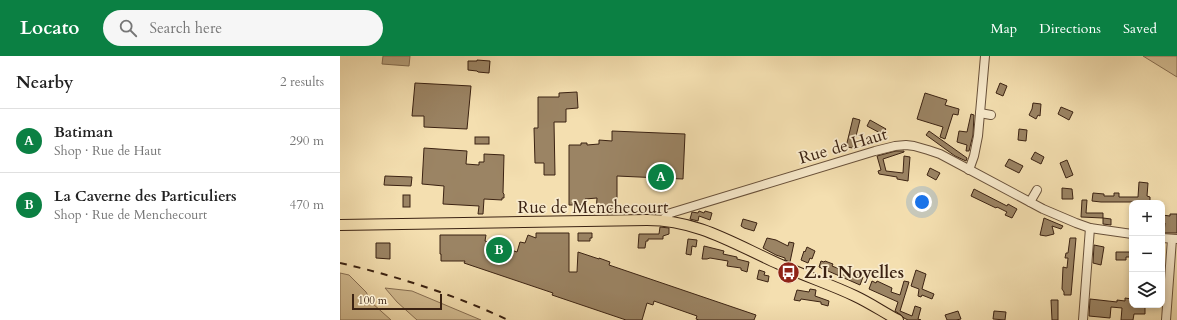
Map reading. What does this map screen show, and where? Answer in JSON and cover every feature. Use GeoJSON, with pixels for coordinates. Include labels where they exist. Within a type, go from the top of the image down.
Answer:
{"type":"FeatureCollection","features":[{"type":"Feature","properties":{"kind":"main road","name":"Rue de Menchecourt"},"geometry":{"type":"LineString","coordinates":[[340,225],[662,220],[674,222],[723,237],[790,269],[854,295],[898,320]]}},
{"type":"Feature","properties":{"kind":"street"},"geometry":{"type":"LineString","coordinates":[[969,170],[974,156],[978,136],[986,56]]}},
{"type":"Feature","properties":{"kind":"street"},"geometry":{"type":"LineString","coordinates":[[980,114],[991,115]]}},
{"type":"Feature","properties":{"kind":"street","name":"Rue de Haut"},"geometry":{"type":"LineString","coordinates":[[662,220],[668,214],[875,151],[895,146],[914,146],[940,154],[1043,209],[1090,228],[1129,234]]}},
{"type":"Feature","properties":{"kind":"street"},"geometry":{"type":"LineString","coordinates":[[1030,202],[1037,190]]}},
{"type":"Feature","properties":{"kind":"street"},"geometry":{"type":"LineString","coordinates":[[674,222],[675,217],[681,210]]}},
{"type":"Feature","properties":{"kind":"street"},"geometry":{"type":"LineString","coordinates":[[1083,320],[1090,228]]}},
{"type":"Feature","properties":{"kind":"street"},"geometry":{"type":"LineString","coordinates":[[1166,320],[1174,239]]}},
{"type":"Feature","properties":{"kind":"shaded area"},"geometry":{"type":"Polygon","coordinates":[[[383,56],[410,56],[409,66],[382,64],[383,56]]]}},
{"type":"Feature","properties":{"kind":"shaded area"},"geometry":{"type":"Polygon","coordinates":[[[1143,56],[1177,56],[1177,77],[1143,56]]]}},
{"type":"Feature","properties":{"kind":"shaded area"},"geometry":{"type":"Polygon","coordinates":[[[340,273],[349,275],[366,292],[372,303],[391,320],[340,320],[340,273]]]}},
{"type":"Feature","properties":{"kind":"shaded area"},"geometry":{"type":"Polygon","coordinates":[[[385,288],[412,291],[481,320],[417,320],[397,302],[385,288]]]}},
{"type":"Feature","properties":{"kind":"building"},"geometry":{"type":"Polygon","coordinates":[[[468,61],[490,61],[489,73],[468,70],[468,61]]]}},
{"type":"Feature","properties":{"kind":"building"},"geometry":{"type":"Polygon","coordinates":[[[415,83],[471,86],[467,129],[424,127],[424,116],[412,116],[415,83]]]}},
{"type":"Feature","properties":{"kind":"building"},"geometry":{"type":"Polygon","coordinates":[[[1000,83],[1007,86],[1003,96],[996,93],[1000,83]]]}},
{"type":"Feature","properties":{"kind":"building"},"geometry":{"type":"Polygon","coordinates":[[[577,92],[578,108],[566,109],[566,122],[554,122],[555,175],[544,175],[544,163],[535,163],[534,128],[538,128],[538,97],[559,97],[559,93],[577,92]]]}},
{"type":"Feature","properties":{"kind":"building"},"geometry":{"type":"Polygon","coordinates":[[[925,93],[947,100],[945,105],[959,109],[958,115],[953,114],[945,139],[940,137],[943,127],[917,119],[925,93]]]}},
{"type":"Feature","properties":{"kind":"building"},"geometry":{"type":"Polygon","coordinates":[[[1033,103],[1041,104],[1040,116],[1038,115],[1036,119],[1029,115],[1033,103]]]}},
{"type":"Feature","properties":{"kind":"building"},"geometry":{"type":"Polygon","coordinates":[[[1061,107],[1073,112],[1069,120],[1058,114],[1061,107]]]}},
{"type":"Feature","properties":{"kind":"building"},"geometry":{"type":"Polygon","coordinates":[[[971,114],[974,115],[973,135],[969,151],[966,151],[967,145],[957,142],[959,131],[967,132],[971,114]]]}},
{"type":"Feature","properties":{"kind":"building"},"geometry":{"type":"Polygon","coordinates":[[[853,118],[860,120],[853,148],[846,147],[853,118]]]}},
{"type":"Feature","properties":{"kind":"building"},"geometry":{"type":"Polygon","coordinates":[[[870,120],[886,129],[882,134],[867,126],[870,120]]]}},
{"type":"Feature","properties":{"kind":"building"},"geometry":{"type":"Polygon","coordinates":[[[1019,129],[1027,130],[1026,141],[1018,140],[1019,129]]]}},
{"type":"Feature","properties":{"kind":"building"},"geometry":{"type":"Polygon","coordinates":[[[612,131],[685,134],[683,179],[617,176],[617,212],[596,212],[597,198],[585,199],[584,205],[569,205],[569,145],[581,145],[581,143],[587,143],[587,145],[599,144],[599,140],[612,141],[612,131]]]}},
{"type":"Feature","properties":{"kind":"building"},"geometry":{"type":"Polygon","coordinates":[[[929,131],[967,158],[966,161],[955,156],[926,135],[929,131]]]}},
{"type":"Feature","properties":{"kind":"building"},"geometry":{"type":"Polygon","coordinates":[[[475,137],[489,137],[489,144],[475,144],[475,137]]]}},
{"type":"Feature","properties":{"kind":"building"},"geometry":{"type":"Polygon","coordinates":[[[424,148],[467,151],[466,164],[479,165],[479,162],[484,162],[484,154],[504,155],[504,198],[502,198],[502,200],[484,199],[483,214],[478,214],[479,206],[443,204],[444,186],[422,184],[424,148]]]}},
{"type":"Feature","properties":{"kind":"building"},"geometry":{"type":"Polygon","coordinates":[[[896,151],[904,152],[883,159],[886,171],[903,173],[904,156],[910,157],[908,181],[897,179],[897,177],[879,174],[878,171],[881,170],[877,156],[896,151]]]}},
{"type":"Feature","properties":{"kind":"building"},"geometry":{"type":"Polygon","coordinates":[[[1035,152],[1044,157],[1041,164],[1031,159],[1035,152]]]}},
{"type":"Feature","properties":{"kind":"building"},"geometry":{"type":"Polygon","coordinates":[[[1009,159],[1023,166],[1019,173],[1005,166],[1009,159]]]}},
{"type":"Feature","properties":{"kind":"building"},"geometry":{"type":"Polygon","coordinates":[[[1067,160],[1073,175],[1066,178],[1060,163],[1067,160]]]}},
{"type":"Feature","properties":{"kind":"building"},"geometry":{"type":"Polygon","coordinates":[[[930,168],[940,173],[936,180],[927,175],[930,168]]]}},
{"type":"Feature","properties":{"kind":"building"},"geometry":{"type":"Polygon","coordinates":[[[385,176],[412,177],[411,186],[384,185],[385,176]]]}},
{"type":"Feature","properties":{"kind":"building"},"geometry":{"type":"Polygon","coordinates":[[[1139,182],[1148,183],[1147,196],[1150,197],[1150,200],[1129,200],[1129,202],[1092,201],[1093,193],[1104,194],[1104,196],[1114,196],[1114,193],[1119,193],[1119,197],[1138,197],[1139,182]]]}},
{"type":"Feature","properties":{"kind":"building"},"geometry":{"type":"Polygon","coordinates":[[[1062,188],[1072,189],[1073,199],[1062,199],[1062,188]]]}},
{"type":"Feature","properties":{"kind":"building"},"geometry":{"type":"Polygon","coordinates":[[[974,189],[1007,206],[1008,204],[1017,209],[1012,218],[1005,215],[1007,212],[971,196],[974,189]]]}},
{"type":"Feature","properties":{"kind":"building"},"geometry":{"type":"Polygon","coordinates":[[[403,195],[410,195],[410,207],[403,207],[403,195]]]}},
{"type":"Feature","properties":{"kind":"building"},"geometry":{"type":"Polygon","coordinates":[[[1082,200],[1087,200],[1086,213],[1103,213],[1103,218],[1081,217],[1082,200]]]}},
{"type":"Feature","properties":{"kind":"building"},"geometry":{"type":"Polygon","coordinates":[[[699,211],[704,213],[705,211],[712,213],[710,220],[699,216],[698,221],[690,219],[692,212],[698,213],[699,211]]]}},
{"type":"Feature","properties":{"kind":"building"},"geometry":{"type":"Polygon","coordinates":[[[1170,214],[1177,214],[1177,233],[1165,233],[1165,215],[1170,216],[1170,214]]]}},
{"type":"Feature","properties":{"kind":"building"},"geometry":{"type":"Polygon","coordinates":[[[1044,218],[1063,226],[1061,229],[1052,226],[1054,234],[1046,236],[1040,235],[1044,218]]]}},
{"type":"Feature","properties":{"kind":"building"},"geometry":{"type":"Polygon","coordinates":[[[1103,218],[1111,219],[1111,225],[1103,224],[1103,218]]]}},
{"type":"Feature","properties":{"kind":"building"},"geometry":{"type":"Polygon","coordinates":[[[743,219],[757,223],[754,231],[741,226],[743,219]]]}},
{"type":"Feature","properties":{"kind":"building"},"geometry":{"type":"Polygon","coordinates":[[[660,227],[669,228],[669,234],[663,236],[663,239],[648,239],[648,241],[646,241],[645,248],[638,248],[639,234],[659,234],[660,227]]]}},
{"type":"Feature","properties":{"kind":"building"},"geometry":{"type":"Polygon","coordinates":[[[536,233],[569,233],[569,272],[577,272],[578,252],[610,262],[609,265],[756,315],[754,320],[699,320],[696,319],[697,316],[654,301],[653,305],[647,303],[642,320],[626,320],[552,295],[553,293],[464,263],[465,261],[441,261],[440,235],[486,235],[485,241],[517,252],[520,242],[525,243],[528,235],[536,238],[536,233]]]}},
{"type":"Feature","properties":{"kind":"building"},"geometry":{"type":"Polygon","coordinates":[[[578,233],[592,233],[592,238],[590,238],[590,241],[578,241],[578,233]]]}},
{"type":"Feature","properties":{"kind":"building"},"geometry":{"type":"Polygon","coordinates":[[[767,238],[776,240],[788,246],[789,242],[794,243],[790,262],[785,260],[785,258],[763,248],[767,238]]]}},
{"type":"Feature","properties":{"kind":"building"},"geometry":{"type":"Polygon","coordinates":[[[1070,238],[1076,238],[1071,295],[1064,295],[1062,289],[1063,267],[1067,268],[1068,258],[1065,258],[1066,253],[1068,253],[1070,238]]]}},
{"type":"Feature","properties":{"kind":"building"},"geometry":{"type":"Polygon","coordinates":[[[688,239],[697,240],[696,247],[692,246],[691,255],[686,254],[688,239]]]}},
{"type":"Feature","properties":{"kind":"building"},"geometry":{"type":"Polygon","coordinates":[[[376,243],[390,243],[390,259],[376,258],[376,243]]]}},
{"type":"Feature","properties":{"kind":"building"},"geometry":{"type":"Polygon","coordinates":[[[1094,245],[1104,247],[1101,265],[1093,263],[1094,245]]]}},
{"type":"Feature","properties":{"kind":"building"},"geometry":{"type":"Polygon","coordinates":[[[704,246],[724,251],[723,254],[737,257],[737,259],[749,262],[747,272],[741,270],[741,268],[727,266],[728,261],[710,258],[702,259],[704,246]]]}},
{"type":"Feature","properties":{"kind":"building"},"geometry":{"type":"Polygon","coordinates":[[[807,247],[815,251],[812,259],[810,258],[808,263],[801,260],[807,247]]]}},
{"type":"Feature","properties":{"kind":"building"},"geometry":{"type":"Polygon","coordinates":[[[1116,252],[1129,252],[1129,257],[1126,257],[1126,260],[1116,260],[1116,252]]]}},
{"type":"Feature","properties":{"kind":"building"},"geometry":{"type":"Polygon","coordinates":[[[821,261],[833,264],[832,266],[863,277],[860,285],[819,267],[821,261]]]}},
{"type":"Feature","properties":{"kind":"building"},"geometry":{"type":"Polygon","coordinates":[[[759,270],[765,272],[764,275],[769,276],[768,282],[757,279],[759,270]]]}},
{"type":"Feature","properties":{"kind":"building"},"geometry":{"type":"Polygon","coordinates":[[[916,270],[926,274],[922,289],[934,294],[932,299],[922,295],[921,297],[918,296],[919,289],[911,286],[916,270]]]}},
{"type":"Feature","properties":{"kind":"building"},"geometry":{"type":"Polygon","coordinates":[[[872,281],[876,283],[877,281],[892,288],[891,292],[900,295],[904,281],[909,282],[900,311],[912,316],[915,306],[921,308],[918,319],[921,320],[908,320],[895,311],[898,302],[869,289],[872,281]]]}},
{"type":"Feature","properties":{"kind":"building"},"geometry":{"type":"Polygon","coordinates":[[[810,289],[816,290],[815,296],[829,301],[828,306],[821,304],[821,302],[801,299],[800,301],[794,300],[797,290],[809,292],[810,289]]]}},
{"type":"Feature","properties":{"kind":"building"},"geometry":{"type":"Polygon","coordinates":[[[1125,298],[1129,299],[1129,308],[1145,308],[1145,314],[1134,314],[1133,320],[1121,320],[1122,308],[1111,307],[1110,318],[1089,316],[1090,299],[1117,302],[1117,300],[1125,301],[1125,298]]]}},
{"type":"Feature","properties":{"kind":"building"},"geometry":{"type":"Polygon","coordinates":[[[1051,300],[1058,300],[1058,320],[1052,320],[1051,300]]]}},
{"type":"Feature","properties":{"kind":"building"},"geometry":{"type":"Polygon","coordinates":[[[958,311],[961,319],[947,320],[945,315],[958,311]]]}},
{"type":"Feature","properties":{"kind":"building"},"geometry":{"type":"Polygon","coordinates":[[[994,311],[1006,312],[1005,320],[993,319],[994,311]]]}},
{"type":"Feature","properties":{"kind":"railway"},"geometry":{"type":"LineString","coordinates":[[340,263],[383,274],[447,294],[508,320]]}},
{"type":"Feature","properties":{"kind":"place","name":"Batiman"},"geometry":{"type":"Point","coordinates":[661,177]}},
{"type":"Feature","properties":{"kind":"place","name":"La Caverne des Particuliers"},"geometry":{"type":"Point","coordinates":[499,250]}},
{"type":"Feature","properties":{"kind":"place","name":"Z.I. Noyelles"},"geometry":{"type":"Point","coordinates":[788,272]}}]}
